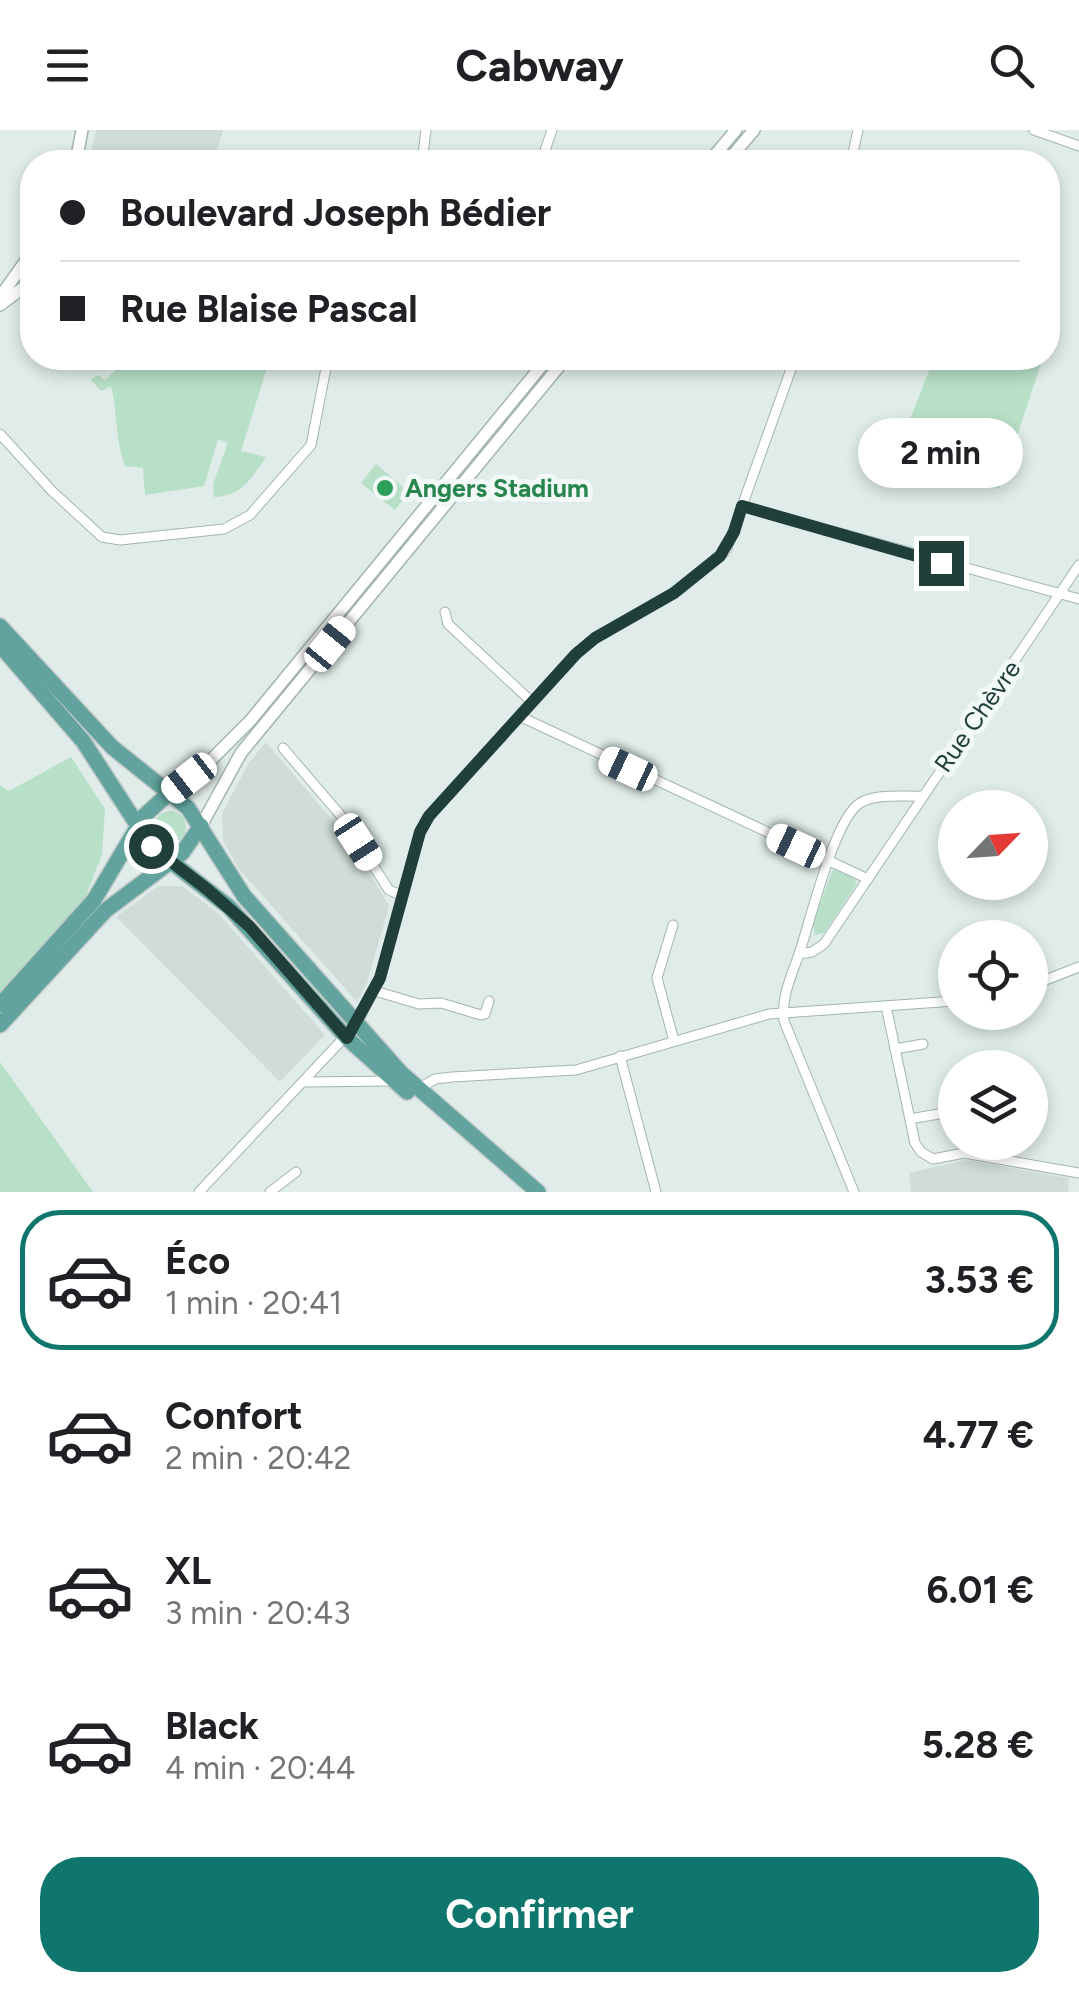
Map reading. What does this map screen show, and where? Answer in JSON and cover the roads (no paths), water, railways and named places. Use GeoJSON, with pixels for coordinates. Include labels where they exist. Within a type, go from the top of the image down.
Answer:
{"type":"FeatureCollection","features":[{"type":"Feature","properties":{"kind":"main road"},"geometry":{"type":"LineString","coordinates":[[0,626],[101,737],[188,808],[244,896],[394,1081],[524,1192]]}},
{"type":"Feature","properties":{"kind":"main road"},"geometry":{"type":"LineString","coordinates":[[0,644],[83,741],[151,846],[249,926],[352,1032],[538,1192]]}},
{"type":"Feature","properties":{"kind":"main road"},"geometry":{"type":"LineString","coordinates":[[0,1006],[94,900],[137,828],[153,806],[169,793]]}},
{"type":"Feature","properties":{"kind":"main road"},"geometry":{"type":"LineString","coordinates":[[0,1025],[106,910],[187,849],[201,826]]}},
{"type":"Feature","properties":{"kind":"street"},"geometry":{"type":"LineString","coordinates":[[719,150],[736,130]]}},
{"type":"Feature","properties":{"kind":"street"},"geometry":{"type":"LineString","coordinates":[[737,150],[754,130]]}},
{"type":"Feature","properties":{"kind":"street"},"geometry":{"type":"LineString","coordinates":[[1034,130],[1079,146]]}},
{"type":"Feature","properties":{"kind":"street"},"geometry":{"type":"LineString","coordinates":[[0,296],[20,268]]}},
{"type":"Feature","properties":{"kind":"street"},"geometry":{"type":"LineString","coordinates":[[0,434],[52,491],[102,537],[120,540],[224,529],[250,516],[311,444],[326,370]]}},
{"type":"Feature","properties":{"kind":"street"},"geometry":{"type":"LineString","coordinates":[[169,793],[212,759],[250,721],[538,370]]}},
{"type":"Feature","properties":{"kind":"street"},"geometry":{"type":"LineString","coordinates":[[201,826],[240,753],[556,370]]}},
{"type":"Feature","properties":{"kind":"street"},"geometry":{"type":"LineString","coordinates":[[199,1192],[352,1032],[375,990],[420,832],[429,816],[586,644],[674,593],[720,556],[734,532],[791,370]]}},
{"type":"Feature","properties":{"kind":"street"},"geometry":{"type":"LineString","coordinates":[[742,506],[1079,599]]}},
{"type":"Feature","properties":{"kind":"street","name":"Rue Chèvre"},"geometry":{"type":"LineString","coordinates":[[799,954],[824,944],[1079,565]]}},
{"type":"Feature","properties":{"kind":"street"},"geometry":{"type":"LineString","coordinates":[[444,612],[448,624],[532,702]]}},
{"type":"Feature","properties":{"kind":"street"},"geometry":{"type":"LineString","coordinates":[[519,716],[868,879]]}},
{"type":"Feature","properties":{"kind":"street"},"geometry":{"type":"LineString","coordinates":[[284,748],[342,817],[389,890],[403,896]]}},
{"type":"Feature","properties":{"kind":"street"},"geometry":{"type":"LineString","coordinates":[[854,1192],[783,1012],[785,993],[844,822],[862,802],[922,796]]}},
{"type":"Feature","properties":{"kind":"street"},"geometry":{"type":"LineString","coordinates":[[673,925],[658,978],[674,1041]]}},
{"type":"Feature","properties":{"kind":"street"},"geometry":{"type":"LineString","coordinates":[[1048,979],[1079,968]]}},
{"type":"Feature","properties":{"kind":"street"},"geometry":{"type":"LineString","coordinates":[[375,990],[419,1004],[442,1003],[480,1015],[485,1014],[490,1001]]}},
{"type":"Feature","properties":{"kind":"street"},"geometry":{"type":"LineString","coordinates":[[418,1089],[435,1080],[576,1070],[783,1012],[938,1003]]}},
{"type":"Feature","properties":{"kind":"street"},"geometry":{"type":"LineString","coordinates":[[886,1006],[915,1144],[929,1158],[964,1154],[1079,1172]]}},
{"type":"Feature","properties":{"kind":"street"},"geometry":{"type":"LineString","coordinates":[[895,1049],[922,1044]]}},
{"type":"Feature","properties":{"kind":"street"},"geometry":{"type":"LineString","coordinates":[[620,1056],[656,1192]]}},
{"type":"Feature","properties":{"kind":"street"},"geometry":{"type":"LineString","coordinates":[[304,1082],[394,1081]]}},
{"type":"Feature","properties":{"kind":"street"},"geometry":{"type":"LineString","coordinates":[[910,1119],[938,1113]]}},
{"type":"Feature","properties":{"kind":"street"},"geometry":{"type":"LineString","coordinates":[[270,1192],[296,1172]]}},
{"type":"Feature","properties":{"kind":"street"},"geometry":{"type":"LineString","coordinates":[[208,1181],[214,1192]]}},
{"type":"Feature","properties":{"kind":"place","name":"Angers Stadium"},"geometry":{"type":"Point","coordinates":[385,488]}}]}
